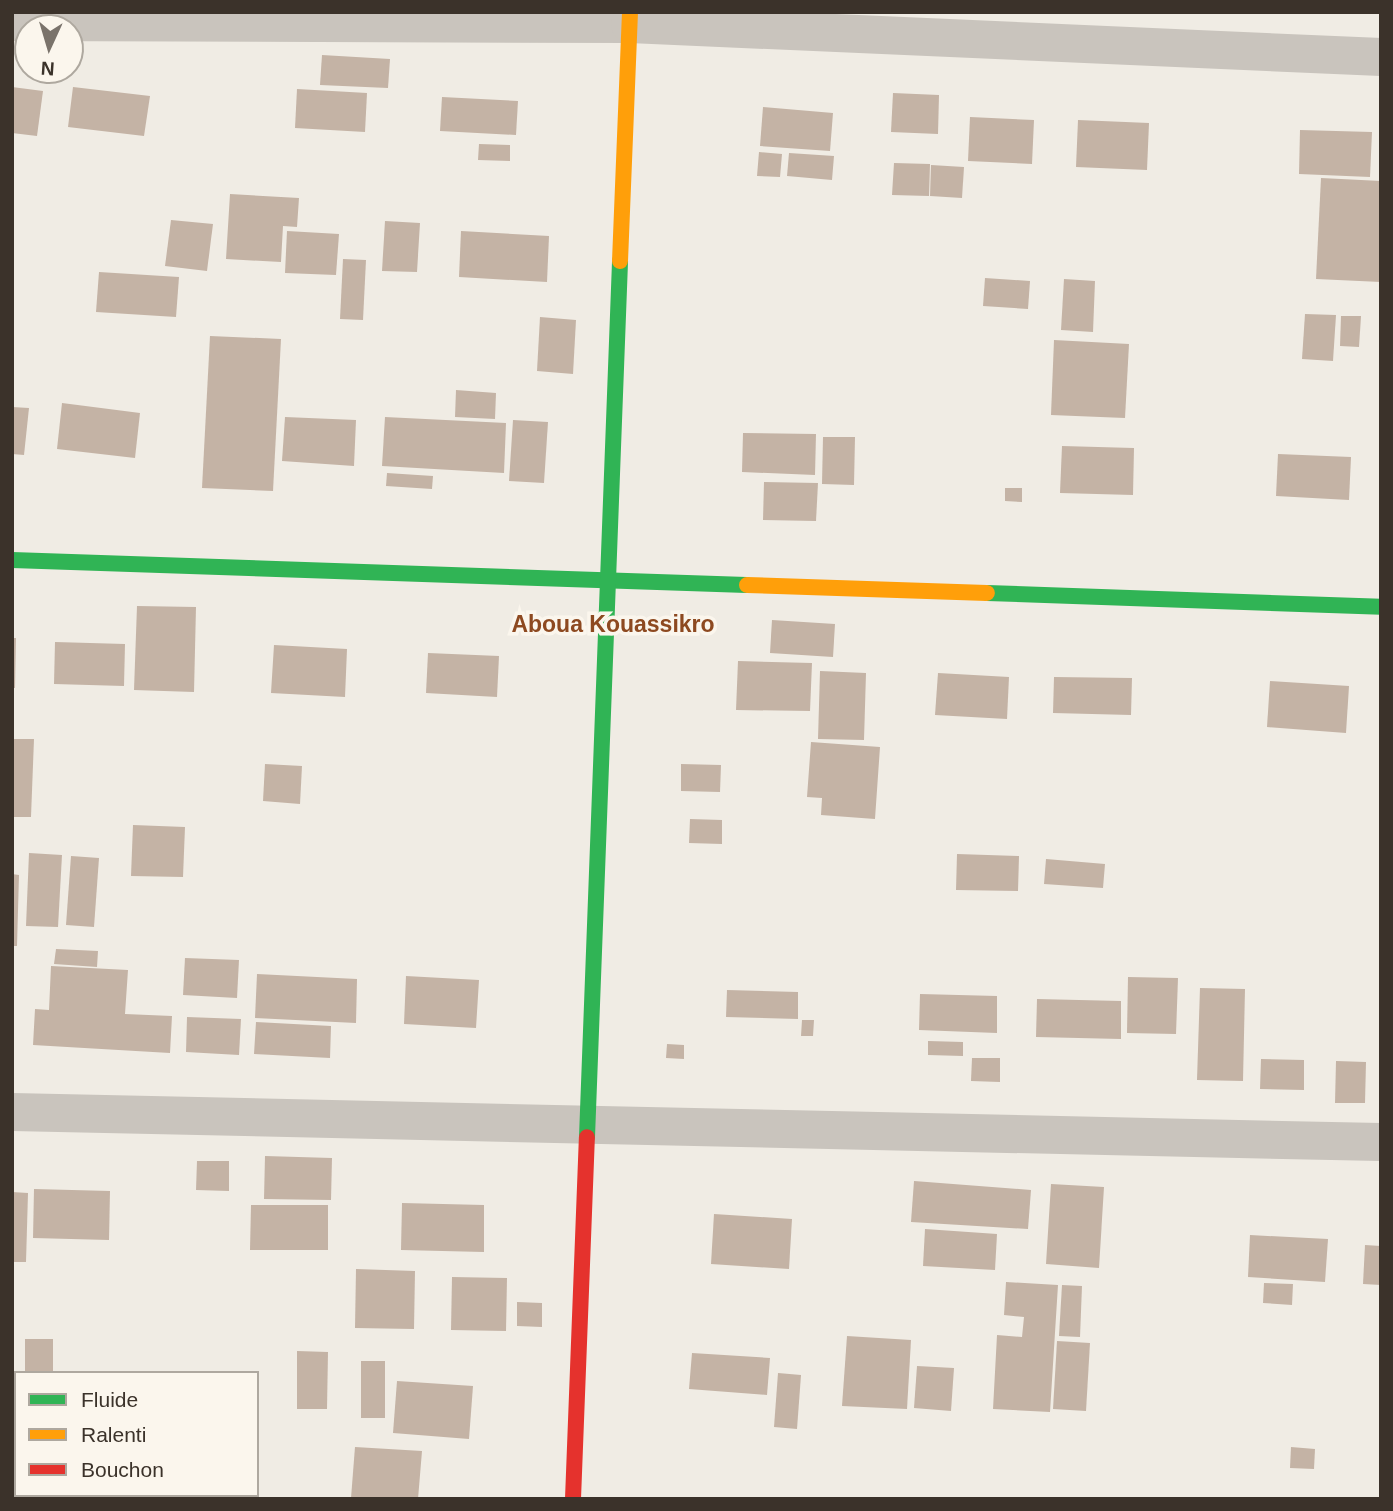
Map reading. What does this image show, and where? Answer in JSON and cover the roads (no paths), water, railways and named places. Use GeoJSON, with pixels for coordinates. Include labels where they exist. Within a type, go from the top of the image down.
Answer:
{"type":"FeatureCollection","features":[{"type":"Feature","properties":{"kind":"street"},"geometry":{"type":"LineString","coordinates":[[573,1499],[585,1126],[630,18]]}},
{"type":"Feature","properties":{"kind":"street"},"geometry":{"type":"LineString","coordinates":[[12,22],[630,18],[1381,57]]}},
{"type":"Feature","properties":{"kind":"street"},"geometry":{"type":"LineString","coordinates":[[12,560],[1381,607]]}},
{"type":"Feature","properties":{"kind":"street"},"geometry":{"type":"LineString","coordinates":[[12,1112],[1381,1142]]}},
{"type":"Feature","properties":{"kind":"district","name":"Aboua Kouassikro"},"geometry":{"type":"Point","coordinates":[613,624]}}]}
